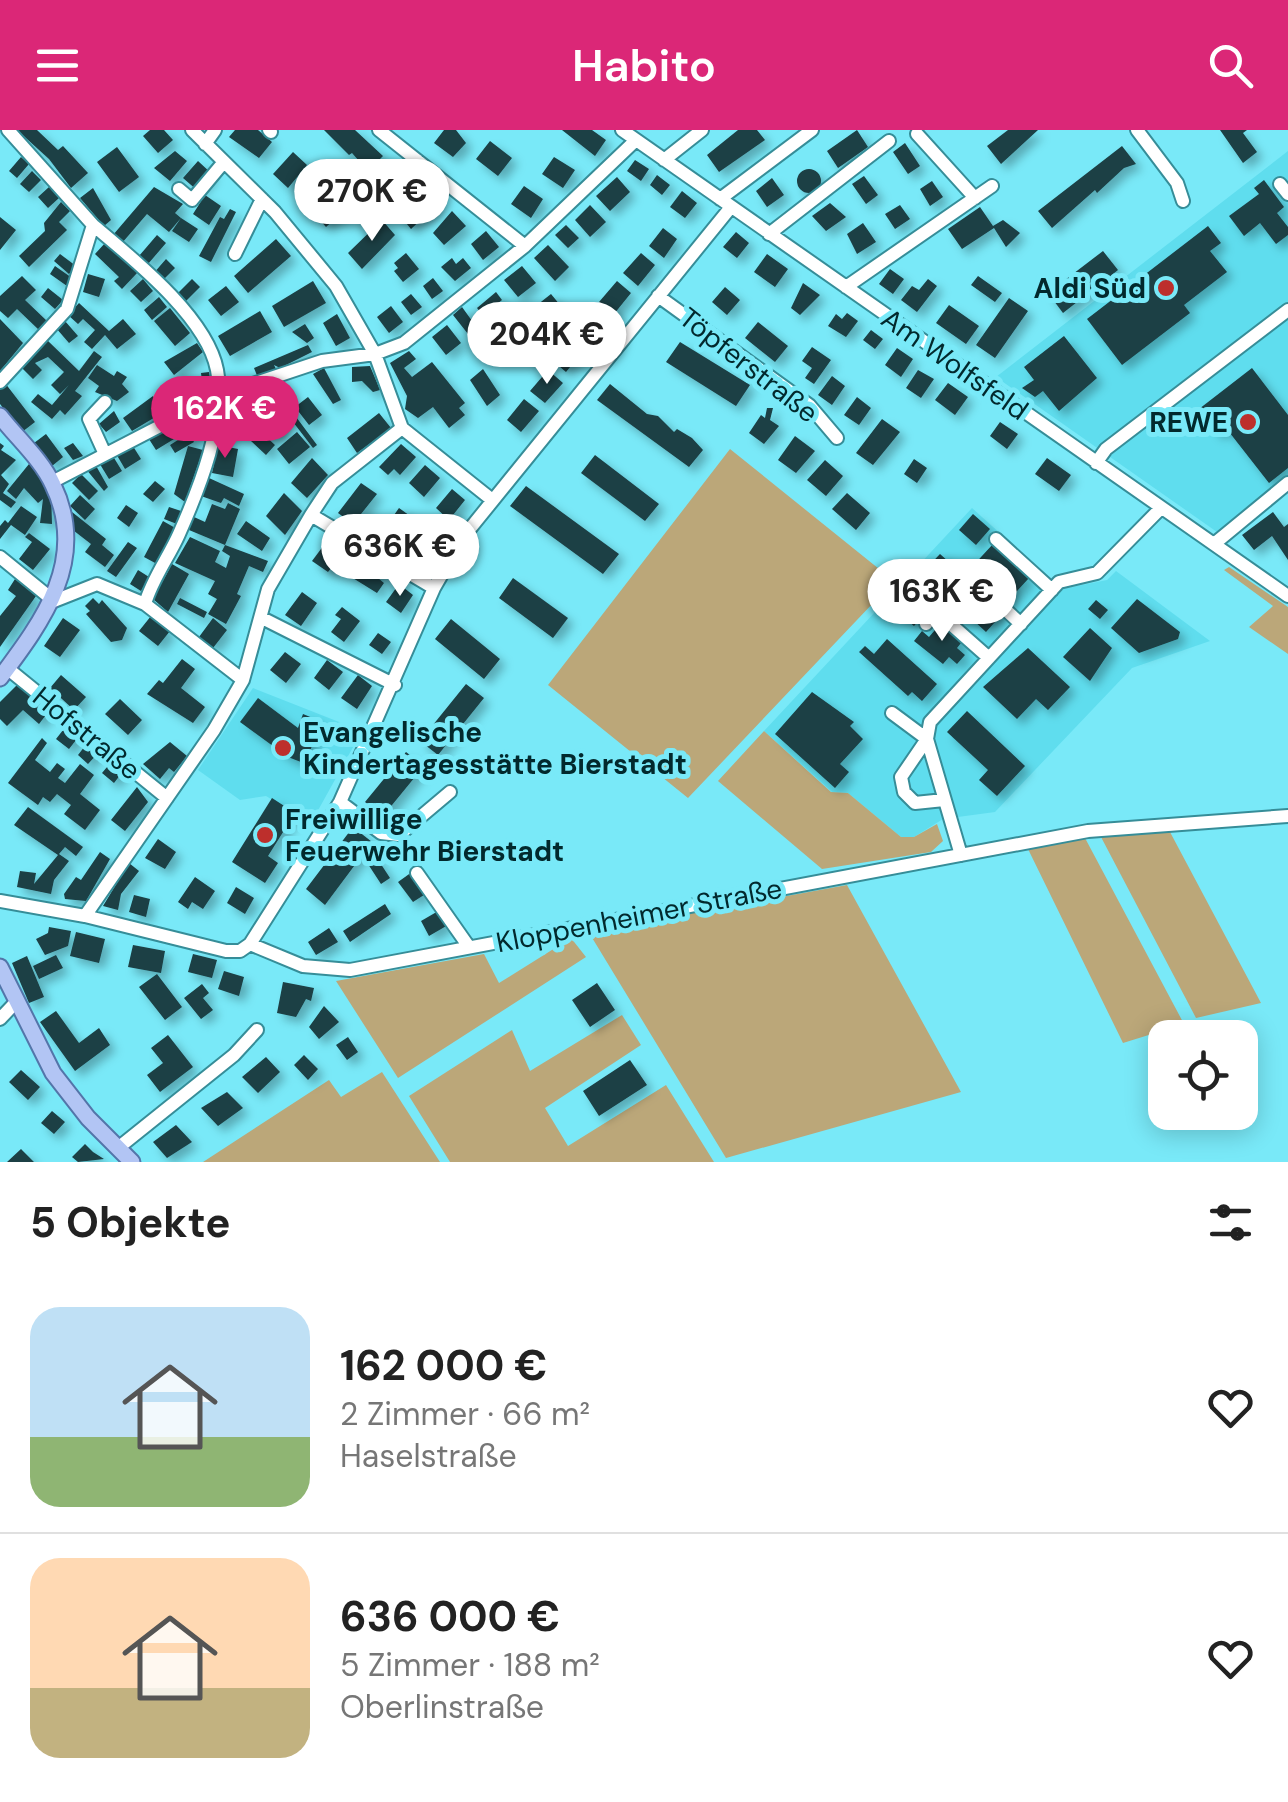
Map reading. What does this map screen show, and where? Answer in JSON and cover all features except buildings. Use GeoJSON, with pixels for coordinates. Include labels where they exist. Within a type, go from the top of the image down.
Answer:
{"type":"FeatureCollection","features":[{"type":"Feature","properties":{"kind":"main road"},"geometry":{"type":"LineString","coordinates":[[0,416],[52,482],[64,548],[54,601],[4,673]]}},
{"type":"Feature","properties":{"kind":"main road"},"geometry":{"type":"LineString","coordinates":[[0,967],[53,1074],[88,1118],[132,1162]]}},
{"type":"Feature","properties":{"kind":"street"},"geometry":{"type":"LineString","coordinates":[[8,130],[93,225],[135,261],[198,330],[217,368],[220,396],[210,444],[180,533],[146,604]]}},
{"type":"Feature","properties":{"kind":"street"},"geometry":{"type":"LineString","coordinates":[[192,130],[262,200],[336,286],[375,354],[402,428],[491,499]]}},
{"type":"Feature","properties":{"kind":"street"},"geometry":{"type":"LineString","coordinates":[[204,144],[215,130]]}},
{"type":"Feature","properties":{"kind":"street"},"geometry":{"type":"LineString","coordinates":[[378,130],[525,246]]}},
{"type":"Feature","properties":{"kind":"street","name":"Am Wolfsfeld"},"geometry":{"type":"LineString","coordinates":[[622,130],[1288,596]]}},
{"type":"Feature","properties":{"kind":"street"},"geometry":{"type":"LineString","coordinates":[[664,160],[702,130]]}},
{"type":"Feature","properties":{"kind":"street"},"geometry":{"type":"LineString","coordinates":[[250,944],[340,802],[395,685],[434,588],[491,499],[658,296],[725,203],[812,130]]}},
{"type":"Feature","properties":{"kind":"street"},"geometry":{"type":"LineString","coordinates":[[1138,130],[1177,183],[1183,201]]}},
{"type":"Feature","properties":{"kind":"street"},"geometry":{"type":"LineString","coordinates":[[917,134],[975,198]]}},
{"type":"Feature","properties":{"kind":"street"},"geometry":{"type":"LineString","coordinates":[[52,482],[104,452],[220,396],[322,361],[375,354],[404,343],[525,246],[636,140]]}},
{"type":"Feature","properties":{"kind":"street"},"geometry":{"type":"LineString","coordinates":[[769,234],[889,141]]}},
{"type":"Feature","properties":{"kind":"street"},"geometry":{"type":"LineString","coordinates":[[375,201],[417,160]]}},
{"type":"Feature","properties":{"kind":"street"},"geometry":{"type":"LineString","coordinates":[[179,189],[192,200],[224,163]]}},
{"type":"Feature","properties":{"kind":"street"},"geometry":{"type":"LineString","coordinates":[[846,288],[992,186]]}},
{"type":"Feature","properties":{"kind":"street"},"geometry":{"type":"LineString","coordinates":[[235,254],[262,200]]}},
{"type":"Feature","properties":{"kind":"street"},"geometry":{"type":"LineString","coordinates":[[0,382],[67,310],[93,225]]}},
{"type":"Feature","properties":{"kind":"street","name":"Töpferstraße"},"geometry":{"type":"LineString","coordinates":[[658,296],[809,405],[837,438]]}},
{"type":"Feature","properties":{"kind":"street"},"geometry":{"type":"LineString","coordinates":[[1096,462],[1106,448],[1288,310]]}},
{"type":"Feature","properties":{"kind":"street"},"geometry":{"type":"LineString","coordinates":[[104,452],[89,419],[105,402]]}},
{"type":"Feature","properties":{"kind":"street"},"geometry":{"type":"LineString","coordinates":[[84,916],[168,798],[243,680],[268,589],[311,516],[332,484],[402,428]]}},
{"type":"Feature","properties":{"kind":"street"},"geometry":{"type":"LineString","coordinates":[[1214,544],[1288,483]]}},
{"type":"Feature","properties":{"kind":"street"},"geometry":{"type":"LineString","coordinates":[[961,855],[927,740],[930,722],[1052,590],[1066,578],[1098,573],[1160,508]]}},
{"type":"Feature","properties":{"kind":"street"},"geometry":{"type":"LineString","coordinates":[[311,516],[434,588]]}},
{"type":"Feature","properties":{"kind":"street"},"geometry":{"type":"LineString","coordinates":[[996,539],[1052,590]]}},
{"type":"Feature","properties":{"kind":"street"},"geometry":{"type":"LineString","coordinates":[[0,557],[54,601],[96,584],[146,604],[243,680]]}},
{"type":"Feature","properties":{"kind":"street"},"geometry":{"type":"LineString","coordinates":[[940,600],[966,573],[1021,624]]}},
{"type":"Feature","properties":{"kind":"street"},"geometry":{"type":"LineString","coordinates":[[926,624],[936,611],[989,658]]}},
{"type":"Feature","properties":{"kind":"street"},"geometry":{"type":"LineString","coordinates":[[262,618],[395,685]]}},
{"type":"Feature","properties":{"kind":"street","name":"Hofstraße"},"geometry":{"type":"LineString","coordinates":[[4,673],[168,798]]}},
{"type":"Feature","properties":{"kind":"street"},"geometry":{"type":"LineString","coordinates":[[892,713],[927,740]]}},
{"type":"Feature","properties":{"kind":"street"},"geometry":{"type":"LineString","coordinates":[[927,740],[901,777],[904,792],[915,803],[944,800]]}},
{"type":"Feature","properties":{"kind":"street"},"geometry":{"type":"LineString","coordinates":[[340,802],[381,833],[399,835],[450,792]]}},
{"type":"Feature","properties":{"kind":"street","name":"Kloppenheimer Straße"},"geometry":{"type":"LineString","coordinates":[[0,901],[84,916],[226,951],[240,951],[250,944],[273,958],[333,971],[1119,827],[1288,816]]}},
{"type":"Feature","properties":{"kind":"street"},"geometry":{"type":"LineString","coordinates":[[417,873],[468,947]]}},
{"type":"Feature","properties":{"kind":"street"},"geometry":{"type":"LineString","coordinates":[[0,1020],[17,1001]]}},
{"type":"Feature","properties":{"kind":"street"},"geometry":{"type":"LineString","coordinates":[[118,1148],[234,1055],[257,1030]]}},
{"type":"Feature","properties":{"kind":"shaded area"},"geometry":{"type":"Polygon","coordinates":[[[1288,151],[1288,479],[1217,532],[996,377],[1288,151]]]}},
{"type":"Feature","properties":{"kind":"shaded area"},"geometry":{"type":"Polygon","coordinates":[[[730,449],[894,581],[688,798],[548,685],[730,449]]]}},
{"type":"Feature","properties":{"kind":"shaded area"},"geometry":{"type":"Polygon","coordinates":[[[972,508],[1062,589],[1107,580],[1116,571],[1210,641],[1132,668],[995,812],[943,819],[914,837],[901,837],[848,793],[832,792],[764,731],[972,508]]]}},
{"type":"Feature","properties":{"kind":"shaded area"},"geometry":{"type":"Polygon","coordinates":[[[1229,567],[1288,607],[1288,654],[1249,627],[1273,606],[1224,570],[1229,567]]]}},
{"type":"Feature","properties":{"kind":"shaded area","name":"Evangelische Kindertagesstätte Bierstadt"},"geometry":{"type":"Polygon","coordinates":[[[253,688],[362,731],[311,823],[266,796],[240,800],[198,770],[253,688]]]}},
{"type":"Feature","properties":{"kind":"shaded area"},"geometry":{"type":"Polygon","coordinates":[[[764,731],[831,792],[848,793],[901,837],[914,837],[937,824],[943,841],[931,852],[822,869],[718,781],[764,731]]]}},
{"type":"Feature","properties":{"kind":"shaded area"},"geometry":{"type":"Polygon","coordinates":[[[1170,832],[1261,1003],[1196,1018],[1101,837],[1170,832]]]}},
{"type":"Feature","properties":{"kind":"shaded area"},"geometry":{"type":"Polygon","coordinates":[[[1085,838],[1182,1020],[1148,1020],[1148,1035],[1123,1043],[1028,849],[1085,838]]]}},
{"type":"Feature","properties":{"kind":"shaded area"},"geometry":{"type":"Polygon","coordinates":[[[847,885],[961,1092],[726,1158],[591,936],[594,931],[847,885]]]}},
{"type":"Feature","properties":{"kind":"shaded area"},"geometry":{"type":"Polygon","coordinates":[[[571,938],[586,957],[398,1078],[336,981],[484,954],[499,983],[571,938]]]}},
{"type":"Feature","properties":{"kind":"shaded area"},"geometry":{"type":"Polygon","coordinates":[[[622,1015],[641,1045],[545,1108],[568,1146],[666,1085],[714,1162],[450,1162],[409,1096],[512,1030],[530,1071],[622,1015]]]}},
{"type":"Feature","properties":{"kind":"shaded area"},"geometry":{"type":"Polygon","coordinates":[[[382,1072],[440,1162],[203,1162],[329,1080],[341,1097],[382,1072]]]}},
{"type":"Feature","properties":{"kind":"place","name":"Aldi Süd"},"geometry":{"type":"Point","coordinates":[1166,288]}},
{"type":"Feature","properties":{"kind":"place","name":"REWE"},"geometry":{"type":"Point","coordinates":[1248,422]}},
{"type":"Feature","properties":{"kind":"place","name":"Evangelische Kindertagesstätte Bierstadt"},"geometry":{"type":"Point","coordinates":[283,748]}},
{"type":"Feature","properties":{"kind":"place","name":"Freiwillige Feuerwehr Bierstadt"},"geometry":{"type":"Point","coordinates":[265,835]}}]}
